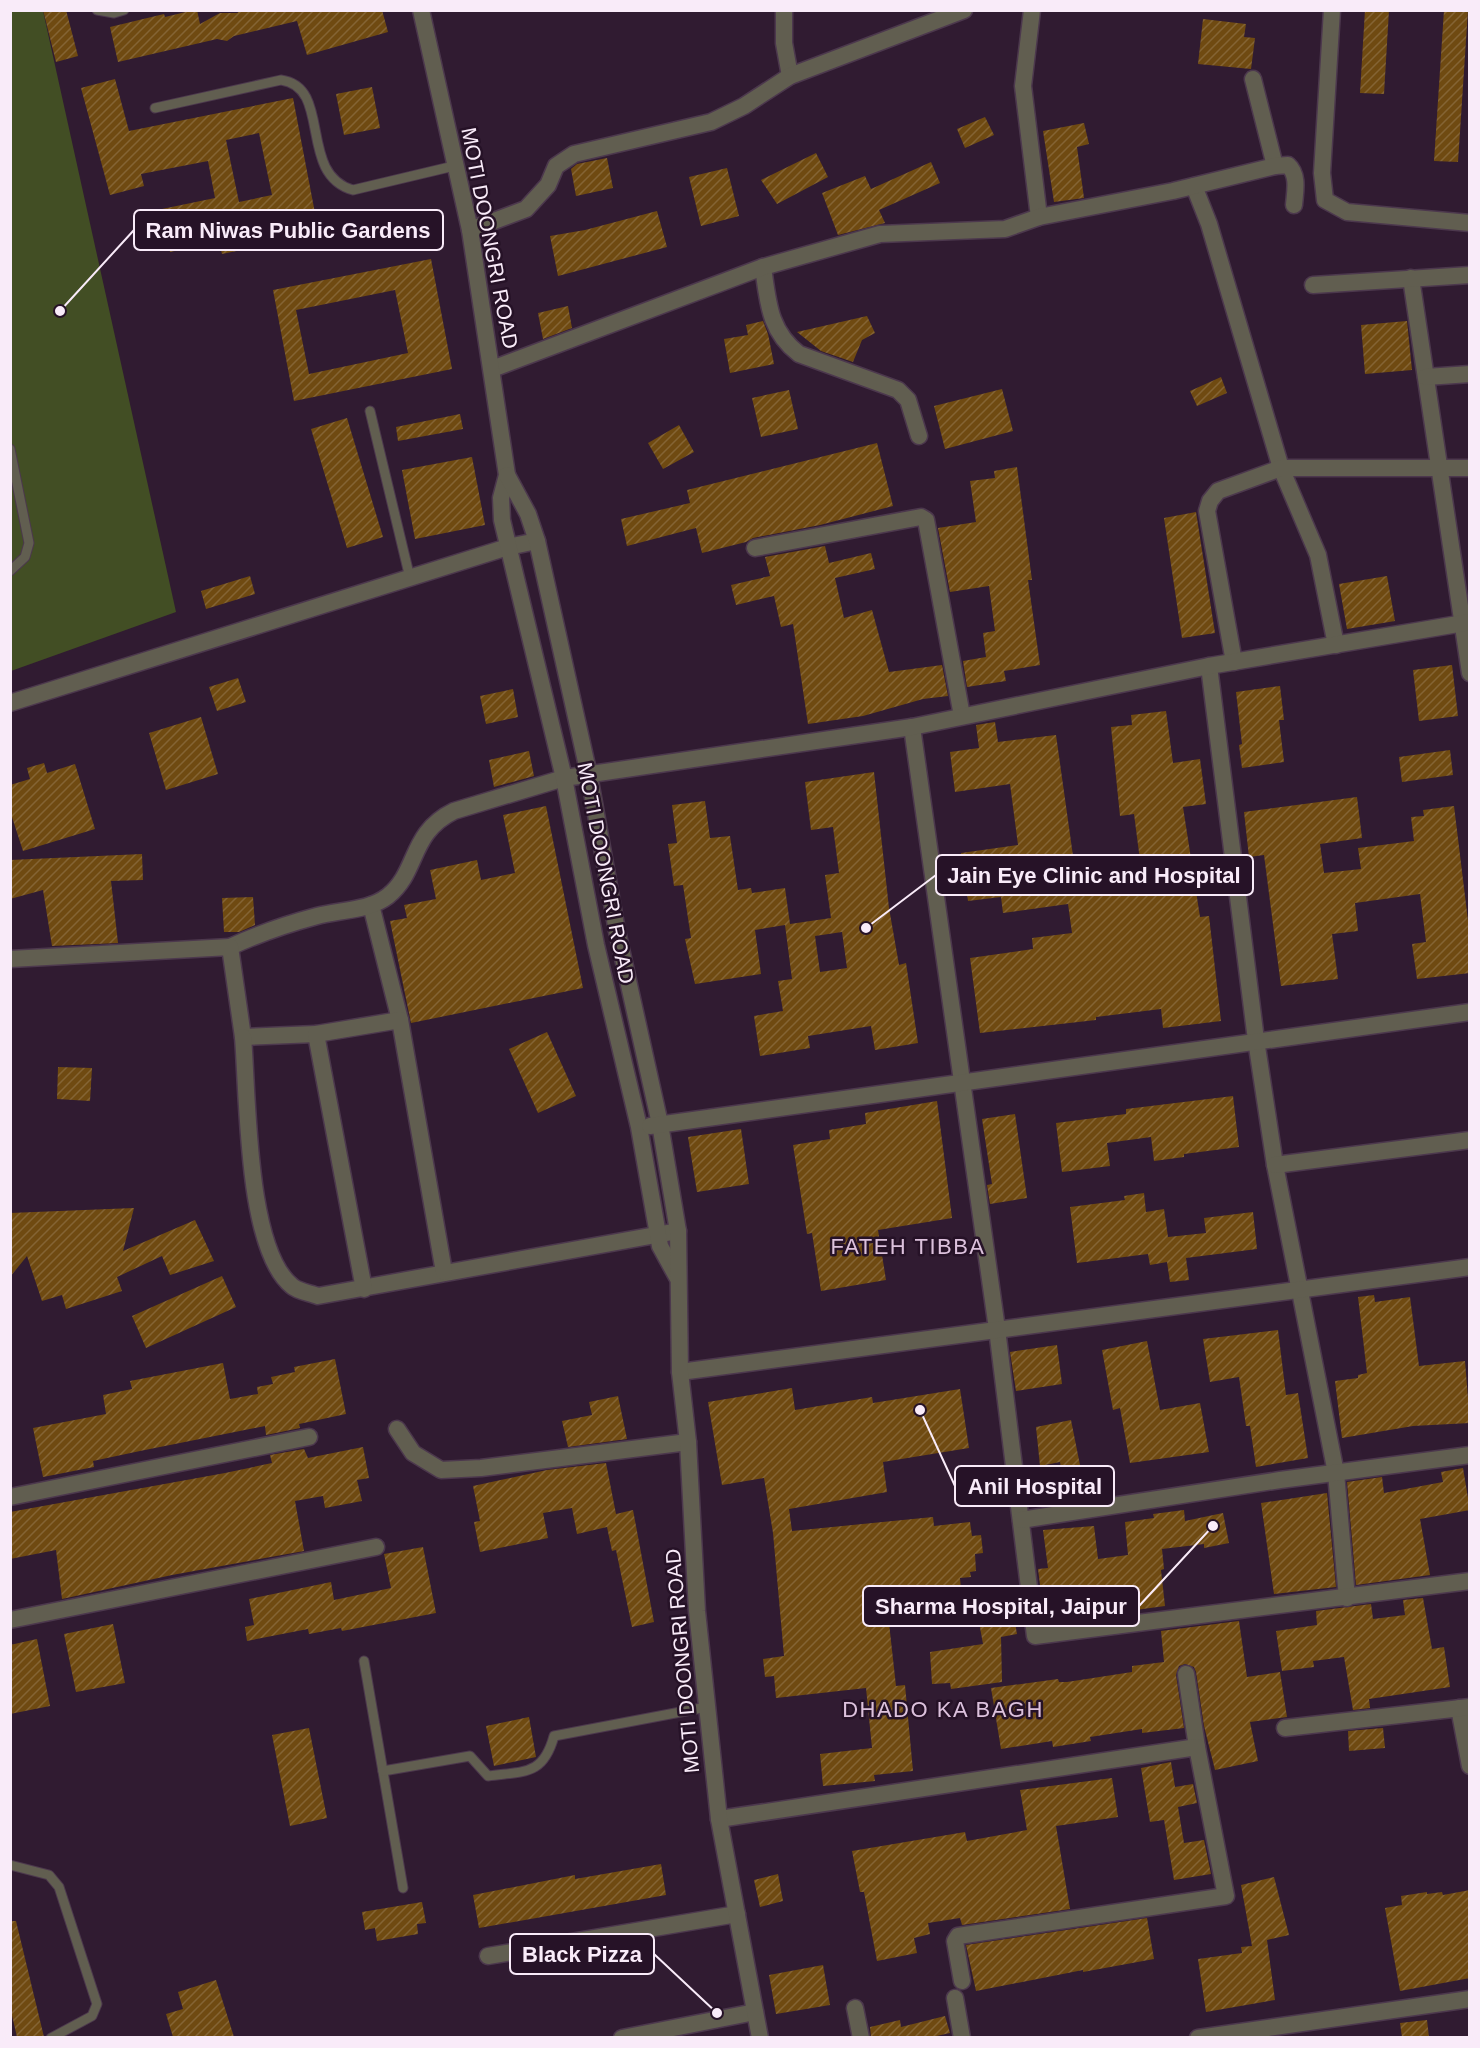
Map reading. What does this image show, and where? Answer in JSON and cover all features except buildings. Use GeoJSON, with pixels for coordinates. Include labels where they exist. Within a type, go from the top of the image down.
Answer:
{"type":"FeatureCollection","features":[{"type":"Feature","properties":{"kind":"street","name":"MOTI DOONGRI ROAD"},"geometry":{"type":"LineString","coordinates":[[421,10],[470,230],[507,475],[528,513],[537,541],[589,775],[615,915],[660,1124],[678,1231],[676,1277],[680,1372],[688,1442],[697,1611],[719,1819],[760,2037]]}},
{"type":"Feature","properties":{"kind":"street"},"geometry":{"type":"LineString","coordinates":[[784,10],[784,43],[790,76]]}},
{"type":"Feature","properties":{"kind":"street"},"geometry":{"type":"LineString","coordinates":[[470,230],[526,209],[548,185],[556,166],[574,154],[711,123],[744,106],[790,76],[964,10]]}},
{"type":"Feature","properties":{"kind":"street"},"geometry":{"type":"LineString","coordinates":[[1032,10],[1023,86],[1039,216]]}},
{"type":"Feature","properties":{"kind":"street"},"geometry":{"type":"LineString","coordinates":[[1332,10],[1322,173],[1325,200],[1347,212],[1470,223]]}},
{"type":"Feature","properties":{"kind":"street"},"geometry":{"type":"LineString","coordinates":[[1253,79],[1275,166]]}},
{"type":"Feature","properties":{"kind":"street"},"geometry":{"type":"LineString","coordinates":[[492,369],[764,267],[880,234],[1005,229],[1039,216],[1288,165],[1296,176],[1294,206]]}},
{"type":"Feature","properties":{"kind":"street"},"geometry":{"type":"LineString","coordinates":[[1194,186],[1209,224],[1281,468],[1318,555],[1336,645]]}},
{"type":"Feature","properties":{"kind":"street"},"geometry":{"type":"LineString","coordinates":[[764,267],[769,311],[775,328],[786,344],[799,354],[898,390],[908,400],[919,436]]}},
{"type":"Feature","properties":{"kind":"street"},"geometry":{"type":"LineString","coordinates":[[1313,285],[1470,275]]}},
{"type":"Feature","properties":{"kind":"street"},"geometry":{"type":"LineString","coordinates":[[1411,278],[1466,622],[1470,673]]}},
{"type":"Feature","properties":{"kind":"street"},"geometry":{"type":"LineString","coordinates":[[1426,377],[1470,374]]}},
{"type":"Feature","properties":{"kind":"street"},"geometry":{"type":"LineString","coordinates":[[1234,662],[1207,511],[1210,501],[1218,491],[1281,468],[1470,468]]}},
{"type":"Feature","properties":{"kind":"street","name":"MOTI DOONGRI ROAD"},"geometry":{"type":"LineString","coordinates":[[507,475],[501,498],[502,520],[564,778],[591,920],[639,1127],[658,1233],[664,1256],[676,1277]]}},
{"type":"Feature","properties":{"kind":"street"},"geometry":{"type":"LineString","coordinates":[[755,548],[921,518],[927,520],[962,716]]}},
{"type":"Feature","properties":{"kind":"street"},"geometry":{"type":"LineString","coordinates":[[10,703],[508,547],[537,541]]}},
{"type":"Feature","properties":{"kind":"street"},"geometry":{"type":"LineString","coordinates":[[10,959],[230,947],[261,933],[319,915],[371,905],[388,897],[401,880],[427,829],[439,818],[454,811],[564,778],[912,727],[1209,666],[1466,622]]}},
{"type":"Feature","properties":{"kind":"street"},"geometry":{"type":"LineString","coordinates":[[1209,666],[1256,1040],[1275,1165],[1336,1473],[1347,1598]]}},
{"type":"Feature","properties":{"kind":"street"},"geometry":{"type":"LineString","coordinates":[[912,727],[960,1081],[997,1329],[1035,1636],[1470,1581]]}},
{"type":"Feature","properties":{"kind":"street"},"geometry":{"type":"LineString","coordinates":[[371,905],[400,1020],[444,1272]]}},
{"type":"Feature","properties":{"kind":"street"},"geometry":{"type":"LineString","coordinates":[[591,920],[615,915]]}},
{"type":"Feature","properties":{"kind":"street"},"geometry":{"type":"LineString","coordinates":[[230,947],[243,1037],[251,1164],[258,1216],[274,1260],[292,1287],[318,1296],[678,1231]]}},
{"type":"Feature","properties":{"kind":"street"},"geometry":{"type":"LineString","coordinates":[[639,1127],[1470,1012]]}},
{"type":"Feature","properties":{"kind":"street"},"geometry":{"type":"LineString","coordinates":[[243,1037],[316,1034],[400,1020]]}},
{"type":"Feature","properties":{"kind":"street"},"geometry":{"type":"LineString","coordinates":[[316,1034],[363,1289]]}},
{"type":"Feature","properties":{"kind":"street"},"geometry":{"type":"LineString","coordinates":[[1275,1165],[1470,1140]]}},
{"type":"Feature","properties":{"kind":"street"},"geometry":{"type":"LineString","coordinates":[[680,1372],[1470,1267]]}},
{"type":"Feature","properties":{"kind":"street"},"geometry":{"type":"LineString","coordinates":[[397,1429],[413,1453],[441,1470],[481,1468],[688,1442]]}},
{"type":"Feature","properties":{"kind":"street"},"geometry":{"type":"LineString","coordinates":[[10,1497],[309,1437]]}},
{"type":"Feature","properties":{"kind":"street"},"geometry":{"type":"LineString","coordinates":[[1021,1520],[1470,1455]]}},
{"type":"Feature","properties":{"kind":"street"},"geometry":{"type":"LineString","coordinates":[[10,1620],[376,1547]]}},
{"type":"Feature","properties":{"kind":"street"},"geometry":{"type":"LineString","coordinates":[[962,1981],[955,1941],[958,1936],[1226,1896],[1197,1747],[1186,1674]]}},
{"type":"Feature","properties":{"kind":"street"},"geometry":{"type":"LineString","coordinates":[[1285,1728],[1464,1708],[1470,1766]]}},
{"type":"Feature","properties":{"kind":"street"},"geometry":{"type":"LineString","coordinates":[[719,1819],[1197,1747]]}},
{"type":"Feature","properties":{"kind":"street"},"geometry":{"type":"LineString","coordinates":[[488,1956],[737,1914]]}},
{"type":"Feature","properties":{"kind":"street"},"geometry":{"type":"LineString","coordinates":[[955,1998],[962,2037]]}},
{"type":"Feature","properties":{"kind":"street"},"geometry":{"type":"LineString","coordinates":[[1198,2037],[1470,2000]]}},
{"type":"Feature","properties":{"kind":"street"},"geometry":{"type":"LineString","coordinates":[[855,2008],[861,2037]]}},
{"type":"Feature","properties":{"kind":"street"},"geometry":{"type":"LineString","coordinates":[[622,2037],[755,2012]]}},
{"type":"Feature","properties":{"kind":"lane"},"geometry":{"type":"LineString","coordinates":[[97,10],[114,13],[124,10]]}},
{"type":"Feature","properties":{"kind":"lane"},"geometry":{"type":"LineString","coordinates":[[154,108],[281,80],[292,82],[301,88],[308,103],[324,167],[338,185],[353,190],[454,166]]}},
{"type":"Feature","properties":{"kind":"lane"},"geometry":{"type":"LineString","coordinates":[[370,411],[410,578]]}},
{"type":"Feature","properties":{"kind":"lane"},"geometry":{"type":"LineString","coordinates":[[10,449],[29,543],[25,557],[10,571]]}},
{"type":"Feature","properties":{"kind":"lane"},"geometry":{"type":"LineString","coordinates":[[364,1661],[403,1888]]}},
{"type":"Feature","properties":{"kind":"lane"},"geometry":{"type":"LineString","coordinates":[[383,1771],[470,1756],[488,1776],[531,1770],[545,1761],[554,1736],[708,1707]]}},
{"type":"Feature","properties":{"kind":"lane"},"geometry":{"type":"LineString","coordinates":[[10,1864],[49,1875],[59,1887],[97,2004],[92,2016],[51,2037]]}},
{"type":"Feature","properties":{"kind":"green space"},"geometry":{"type":"Polygon","coordinates":[[[10,11],[43,11],[176,612],[11,671],[10,11]]]}},
{"type":"Feature","properties":{"kind":"place","name":"Ram Niwas Public Gardens"},"geometry":{"type":"Point","coordinates":[60,311]}},
{"type":"Feature","properties":{"kind":"place","name":"Jain Eye Clinic and Hospital"},"geometry":{"type":"Point","coordinates":[866,928]}},
{"type":"Feature","properties":{"kind":"place","name":"Anil Hospital"},"geometry":{"type":"Point","coordinates":[920,1410]}},
{"type":"Feature","properties":{"kind":"place","name":"Sharma Hospital, Jaipur"},"geometry":{"type":"Point","coordinates":[1213,1526]}},
{"type":"Feature","properties":{"kind":"place","name":"Black Pizza"},"geometry":{"type":"Point","coordinates":[717,2013]}},
{"type":"Feature","properties":{"kind":"district","name":"FATEH TIBBA"},"geometry":{"type":"Point","coordinates":[908,1246]}},
{"type":"Feature","properties":{"kind":"district","name":"DHADO KA BAGH"},"geometry":{"type":"Point","coordinates":[943,1709]}}]}
